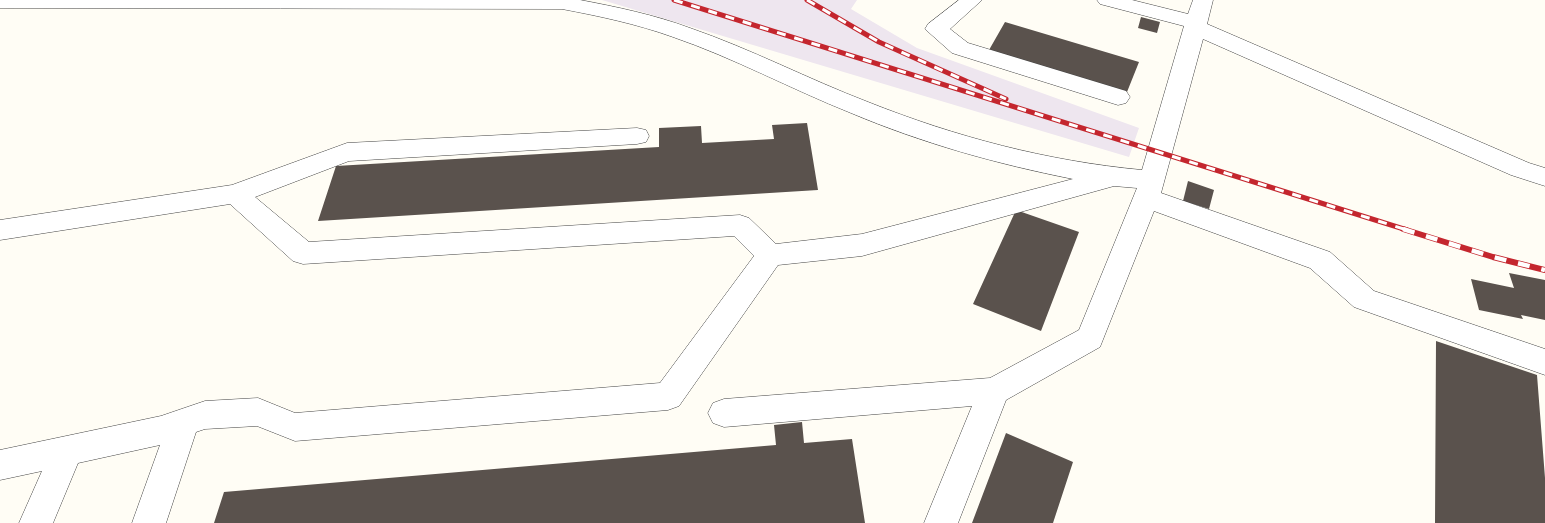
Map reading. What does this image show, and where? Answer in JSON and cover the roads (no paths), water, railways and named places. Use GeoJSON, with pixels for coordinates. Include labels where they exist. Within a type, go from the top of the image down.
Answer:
{"type":"FeatureCollection","features":[{"type":"Feature","properties":{"kind":"lane"},"geometry":{"type":"LineString","coordinates":[[972,0],[936,29],[960,48],[1118,97]]}},
{"type":"Feature","properties":{"kind":"lane"},"geometry":{"type":"LineString","coordinates":[[1106,0],[1195,25],[1511,165],[1545,177]]}},
{"type":"Feature","properties":{"kind":"lane"},"geometry":{"type":"LineString","coordinates":[[724,413],[994,391],[1090,338],[1149,189],[1203,0]]}},
{"type":"Feature","properties":{"kind":"lane"},"geometry":{"type":"LineString","coordinates":[[0,2],[552,3],[626,15],[696,38],[906,126],[1003,155],[1058,168],[1114,178],[1149,189],[1320,260],[1364,300],[1545,362]]}},
{"type":"Feature","properties":{"kind":"lane"},"geometry":{"type":"LineString","coordinates":[[0,230],[235,194],[347,152],[636,136]]}},
{"type":"Feature","properties":{"kind":"lane"},"geometry":{"type":"LineString","coordinates":[[0,465],[161,430],[205,415],[258,412],[295,427],[668,396],[770,255],[862,245],[1114,178]]}},
{"type":"Feature","properties":{"kind":"lane"},"geometry":{"type":"LineString","coordinates":[[235,194],[303,253],[740,225],[770,255]]}},
{"type":"Feature","properties":{"kind":"lane"},"geometry":{"type":"LineString","coordinates":[[941,523],[994,391]]}},
{"type":"Feature","properties":{"kind":"lane"},"geometry":{"type":"LineString","coordinates":[[149,523],[184,422]]}},
{"type":"Feature","properties":{"kind":"lane"},"geometry":{"type":"LineString","coordinates":[[36,523],[67,451]]}},
{"type":"Feature","properties":{"kind":"railway"},"geometry":{"type":"LineString","coordinates":[[674,0],[1407,230]]}},
{"type":"Feature","properties":{"kind":"railway"},"geometry":{"type":"LineString","coordinates":[[807,0],[879,42],[1006,99]]}},
{"type":"Feature","properties":{"kind":"railway"},"geometry":{"type":"LineString","coordinates":[[1403,229],[1493,257],[1545,270]]}}]}
